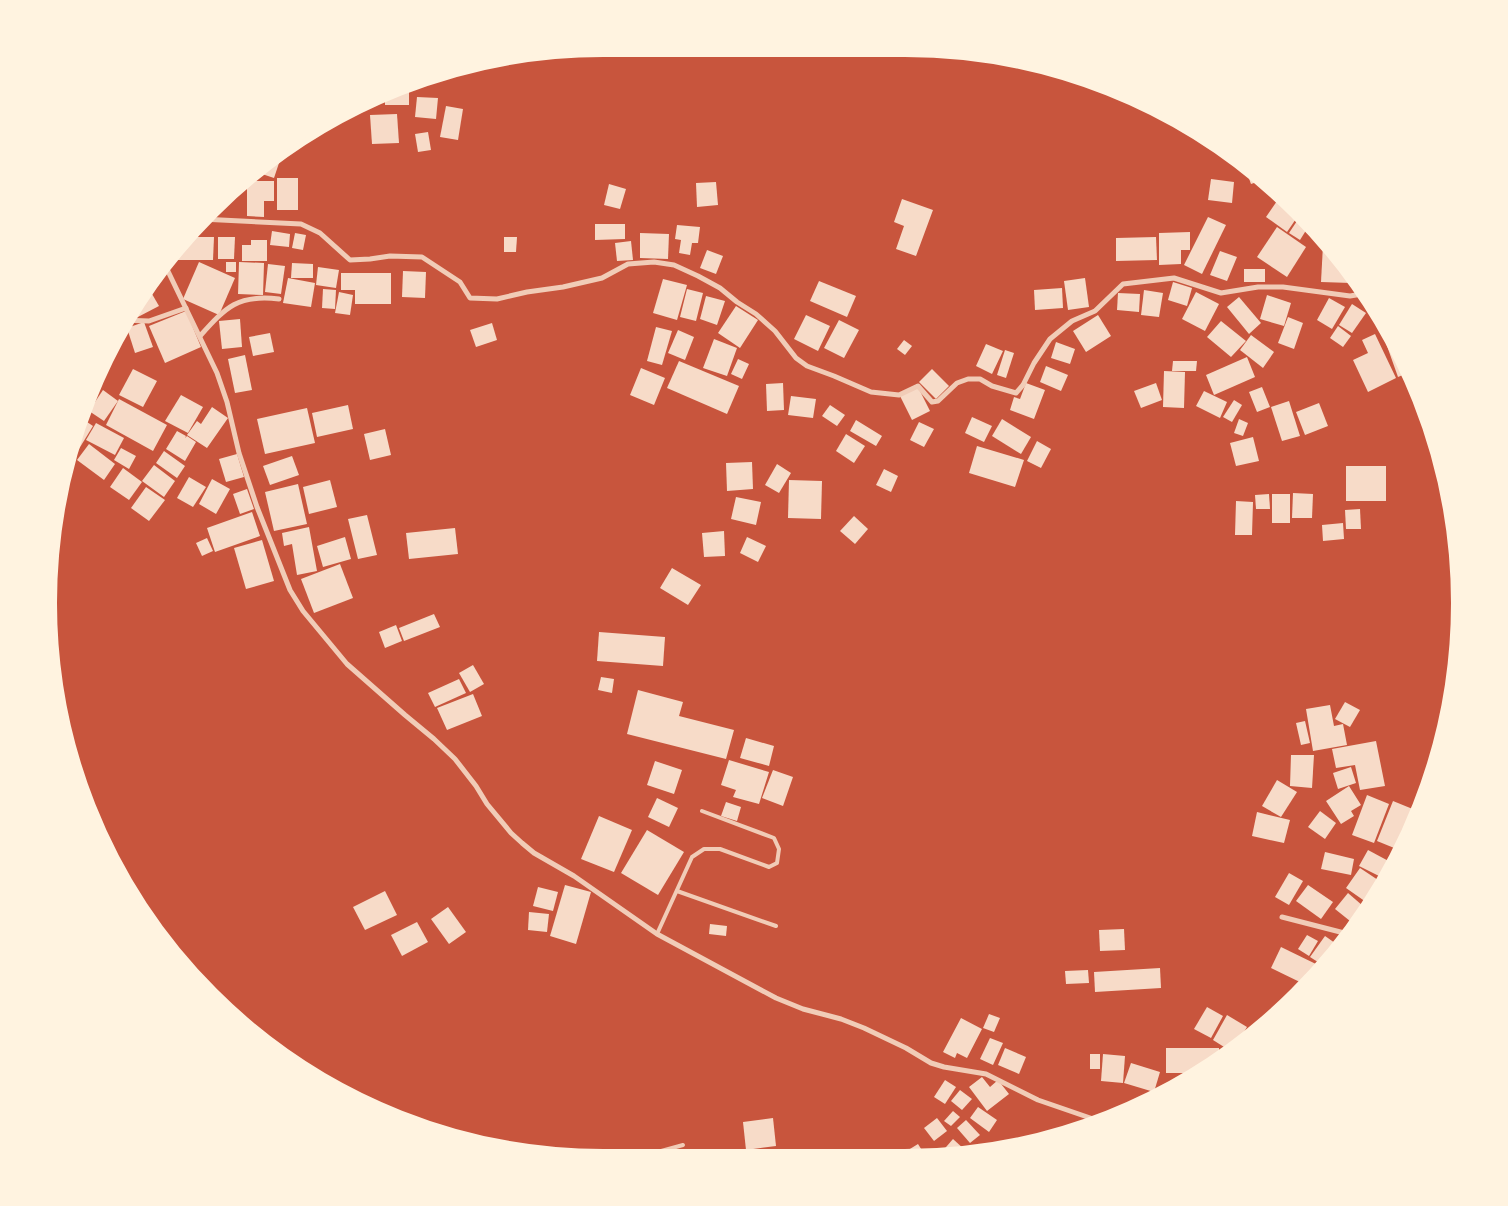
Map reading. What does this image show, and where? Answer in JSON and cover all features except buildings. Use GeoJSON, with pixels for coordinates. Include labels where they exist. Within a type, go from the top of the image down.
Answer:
{"type":"FeatureCollection","features":[{"type":"Feature","properties":{"kind":"street"},"geometry":{"type":"LineString","coordinates":[[212,219],[301,224],[320,233],[350,260],[390,256],[422,256],[460,282],[470,298],[498,299],[527,292],[563,287],[602,278],[628,264],[654,262],[674,265],[720,288],[756,314],[775,331],[796,358],[807,366],[871,392],[899,395],[918,386],[932,402],[938,401],[957,383],[968,379],[980,379],[992,386],[1016,393],[1050,339],[1072,321],[1095,311],[1123,284],[1174,278],[1220,293],[1258,287],[1283,286],[1350,296],[1359,294]]}},
{"type":"Feature","properties":{"kind":"street"},"geometry":{"type":"LineString","coordinates":[[167,269],[217,373],[227,402],[239,453],[257,507],[290,590],[303,611],[347,664],[455,759],[487,804],[522,843],[534,853],[574,876],[657,934],[789,1003],[803,1009],[840,1018],[864,1028],[906,1048],[931,1063],[986,1074],[1038,1100],[1092,1119]]}},
{"type":"Feature","properties":{"kind":"street"},"geometry":{"type":"LineString","coordinates":[[200,336],[230,307],[241,300],[262,297],[279,299]]}},
{"type":"Feature","properties":{"kind":"street"},"geometry":{"type":"LineString","coordinates":[[132,320],[149,321],[186,308]]}},
{"type":"Feature","properties":{"kind":"street"},"geometry":{"type":"LineString","coordinates":[[1282,917],[1343,934]]}},
{"type":"Feature","properties":{"kind":"lane"},"geometry":{"type":"LineString","coordinates":[[657,934],[692,857],[704,850],[720,849],[770,867],[777,863],[779,849],[774,838],[702,811]]}},
{"type":"Feature","properties":{"kind":"lane"},"geometry":{"type":"LineString","coordinates":[[677,891],[776,926]]}},
{"type":"Feature","properties":{"kind":"lane"},"geometry":{"type":"LineString","coordinates":[[658,1152],[683,1145]]}}]}
